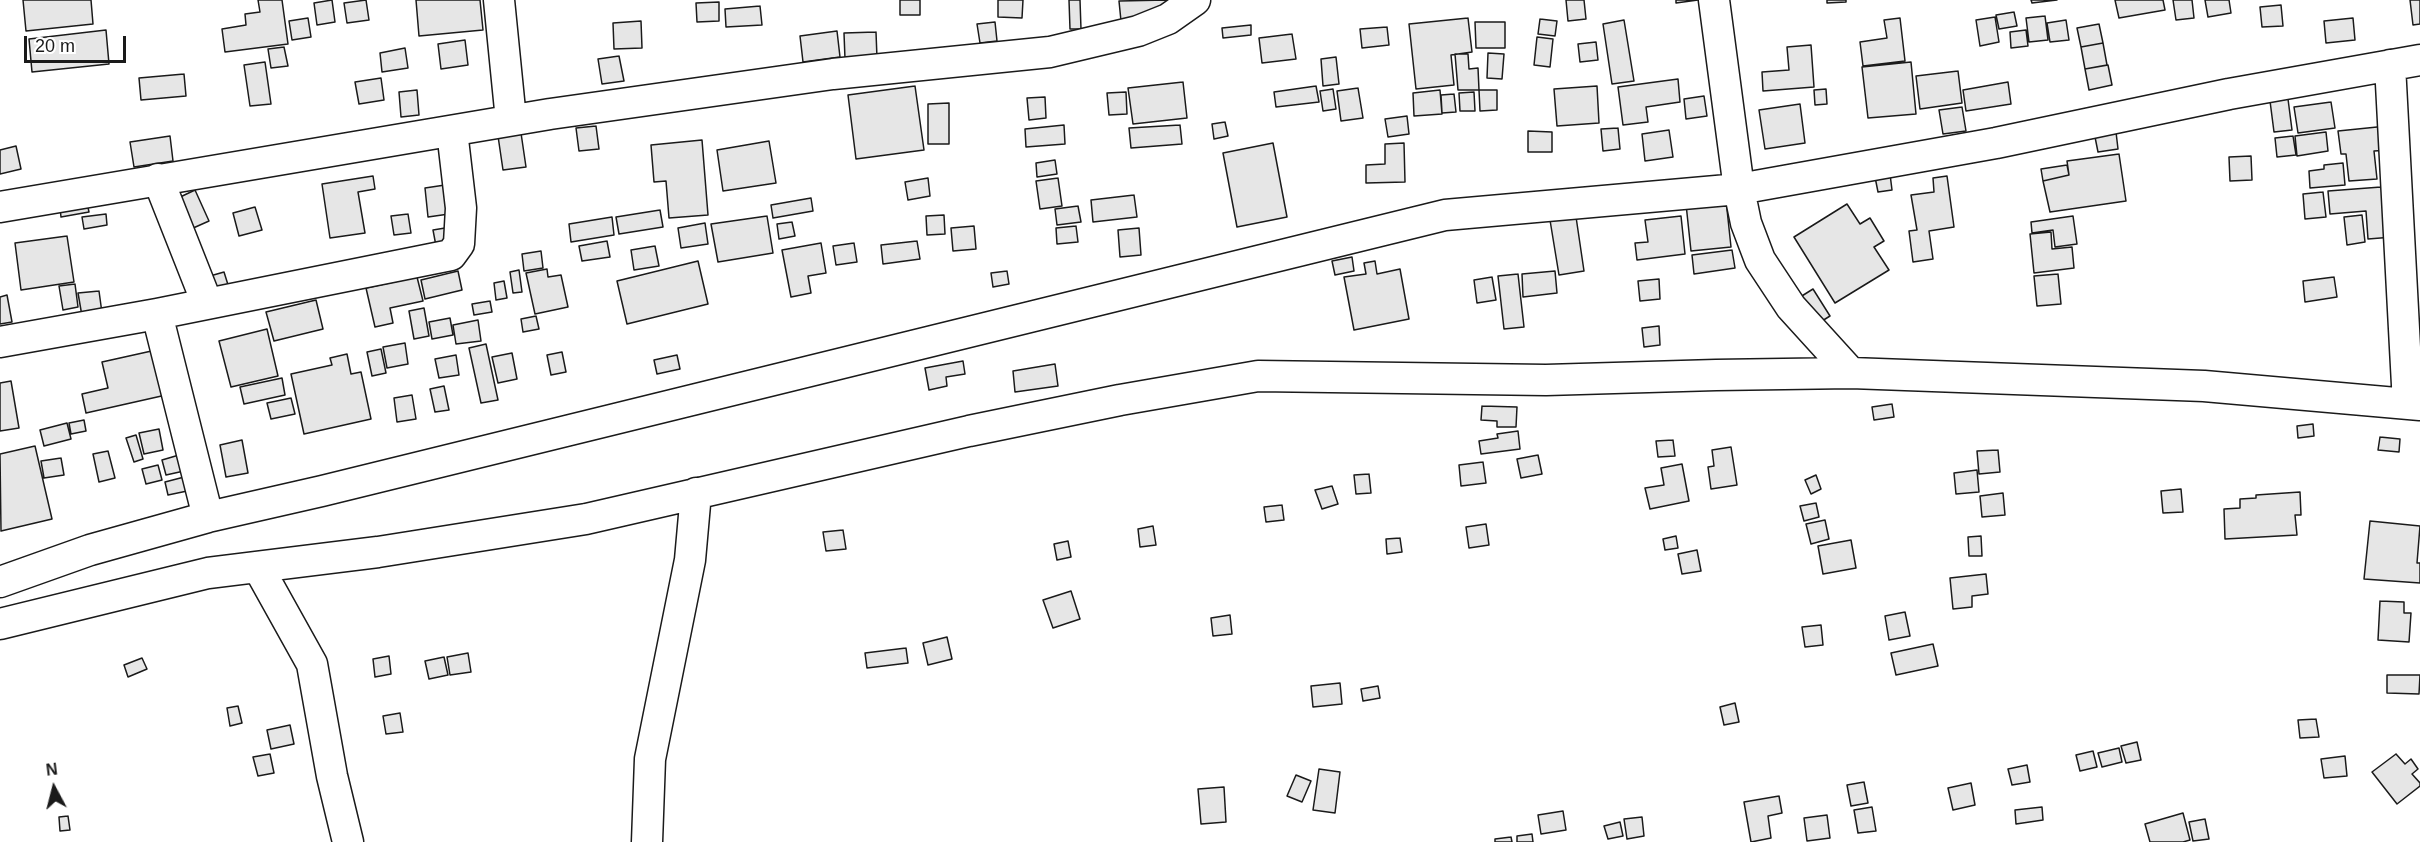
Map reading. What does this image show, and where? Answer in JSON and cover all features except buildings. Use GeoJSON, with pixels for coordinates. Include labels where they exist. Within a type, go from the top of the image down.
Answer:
{"type":"FeatureCollection","features":[{"type":"Feature","properties":{"kind":"street"},"geometry":{"type":"LineString","coordinates":[[500,0],[511,120]]}},
{"type":"Feature","properties":{"kind":"street"},"geometry":{"type":"LineString","coordinates":[[0,207],[511,120],[834,74],[1050,52],[1138,31],[1168,19],[1195,0]]}},
{"type":"Feature","properties":{"kind":"street"},"geometry":{"type":"LineString","coordinates":[[1714,0],[1739,189],[1746,224],[1760,260],[1791,306],[1851,373]]}},
{"type":"Feature","properties":{"kind":"street"},"geometry":{"type":"LineString","coordinates":[[0,582],[90,550],[208,517],[1445,215],[1739,189],[1996,143],[2229,94],[2420,60]]}},
{"type":"Feature","properties":{"kind":"street"},"geometry":{"type":"LineString","coordinates":[[0,624],[208,573],[378,552],[586,519],[969,431],[1120,400],[1258,376],[1546,380],[1851,373],[2204,386],[2414,404],[2390,65]]}},
{"type":"Feature","properties":{"kind":"street"},"geometry":{"type":"LineString","coordinates":[[0,342],[157,314],[451,255],[459,244],[461,208],[452,131]]}},
{"type":"Feature","properties":{"kind":"street"},"geometry":{"type":"LineString","coordinates":[[158,179],[207,303]]}},
{"type":"Feature","properties":{"kind":"street"},"geometry":{"type":"LineString","coordinates":[[157,314],[208,517]]}},
{"type":"Feature","properties":{"kind":"street"},"geometry":{"type":"LineString","coordinates":[[647,842],[650,759],[690,560],[696,494]]}},
{"type":"Feature","properties":{"kind":"street"},"geometry":{"type":"LineString","coordinates":[[258,567],[312,664],[332,776],[348,842]]}}]}
